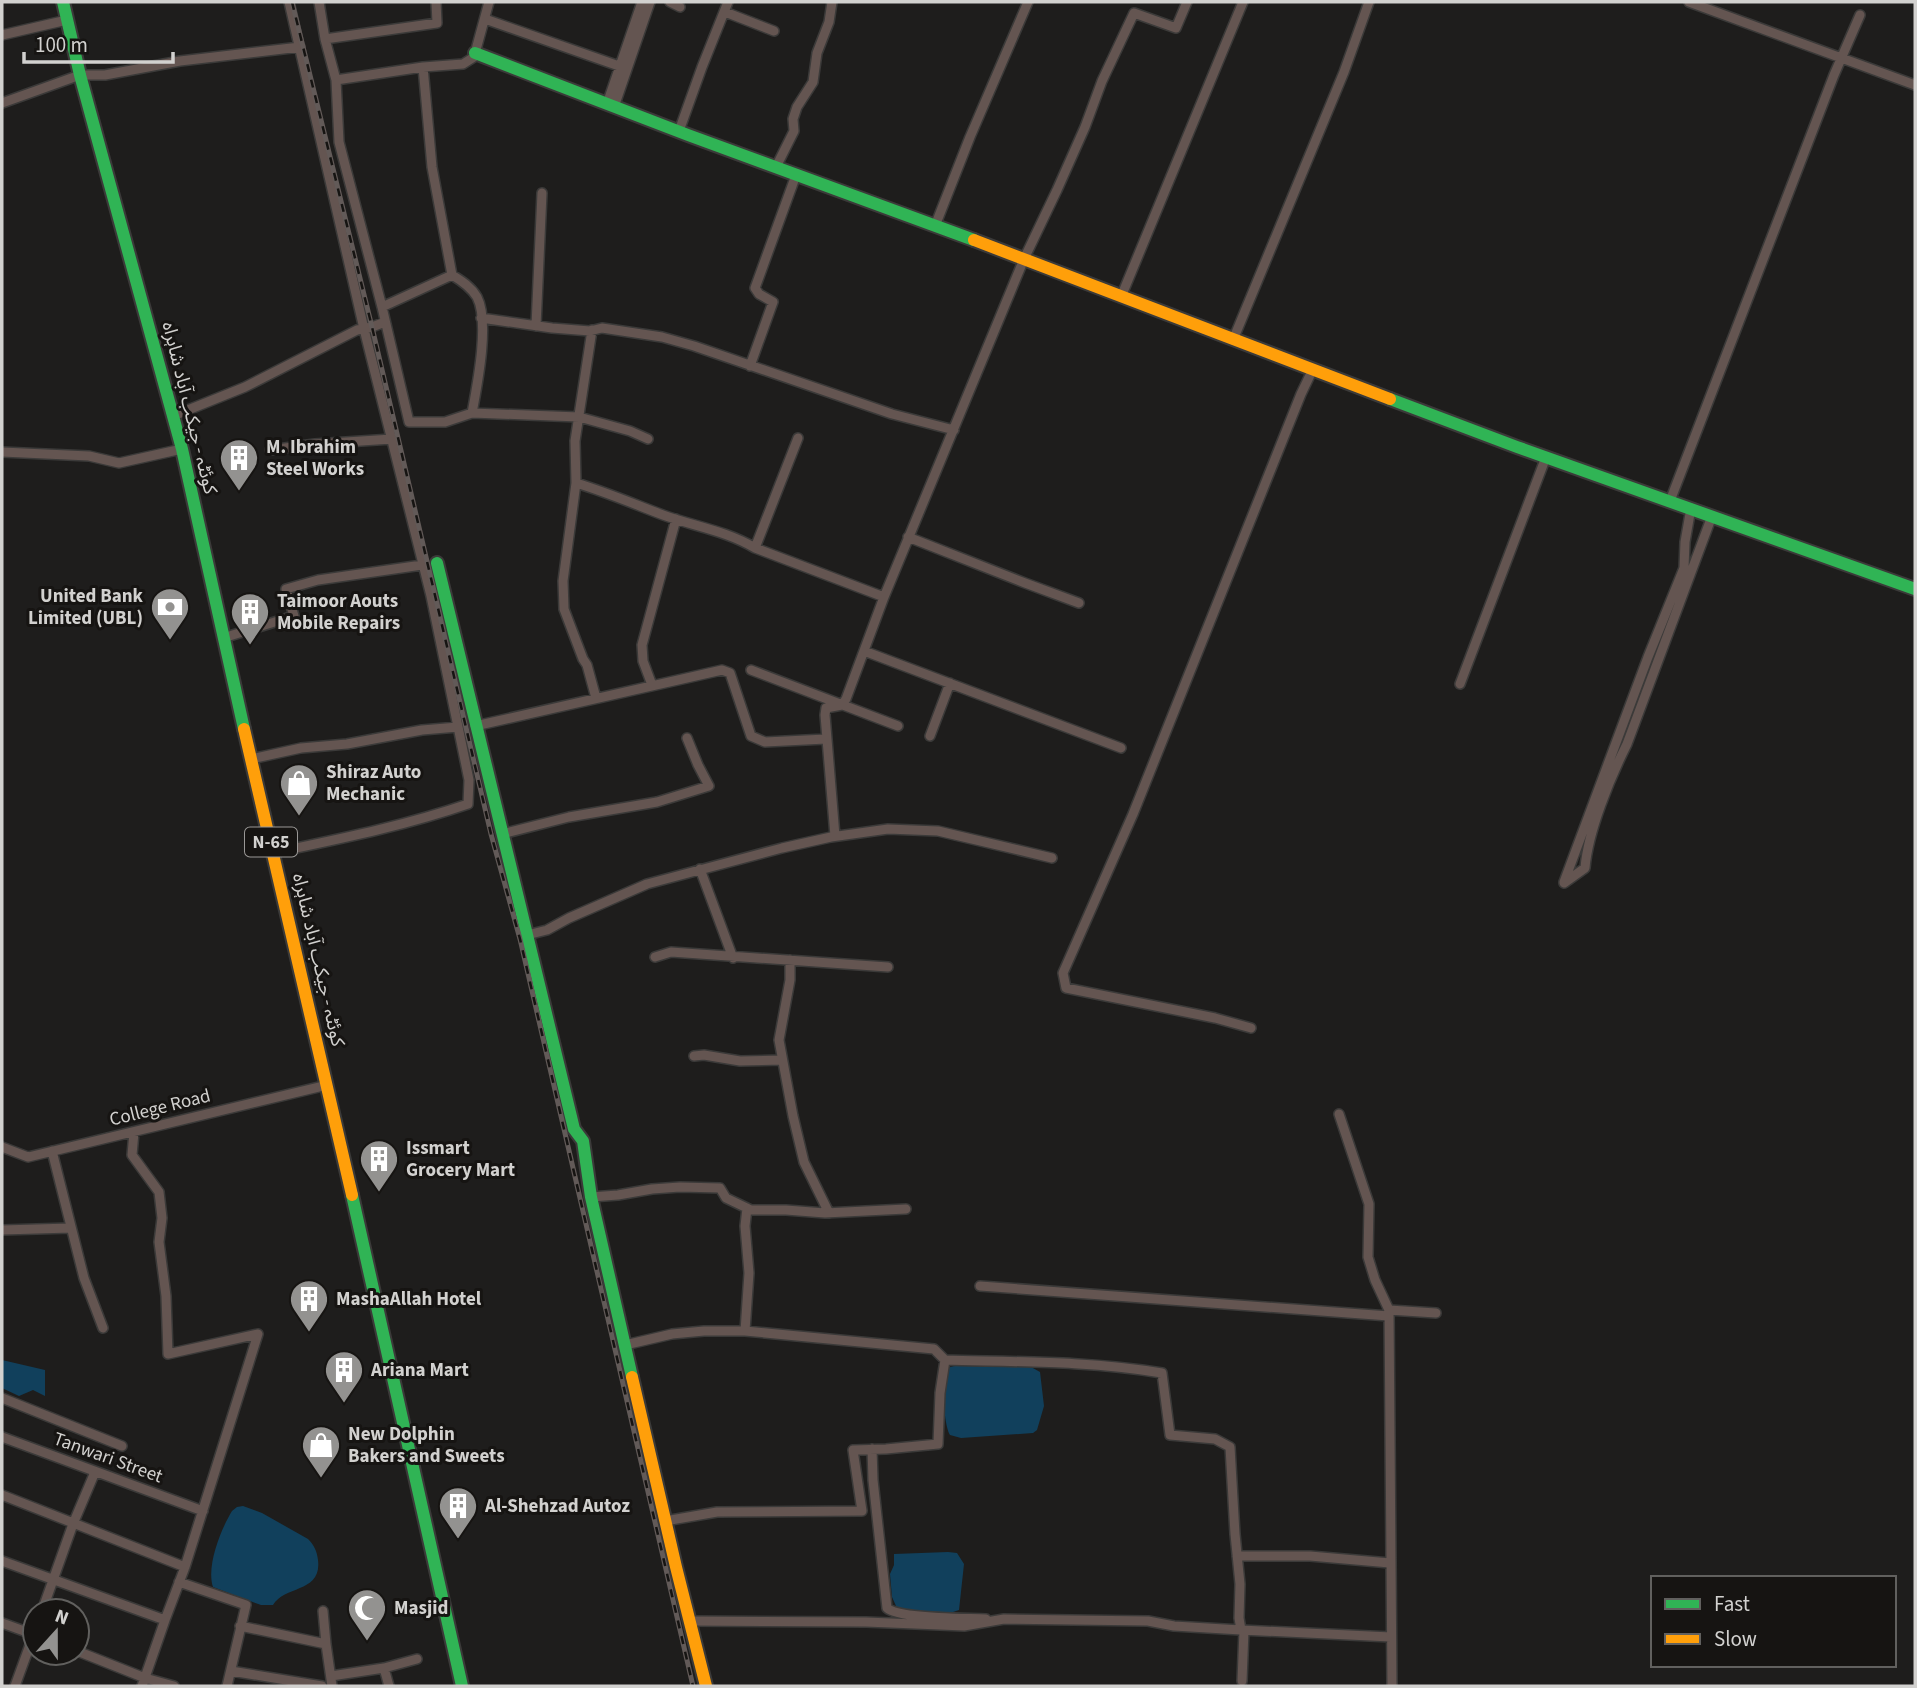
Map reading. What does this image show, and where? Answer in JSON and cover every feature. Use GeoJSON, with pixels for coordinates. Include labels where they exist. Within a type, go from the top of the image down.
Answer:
{"type":"FeatureCollection","features":[{"type":"Feature","properties":{"kind":"main road","name":"کوئٹہ - جیکب آباد شاہراہ"},"geometry":{"type":"LineString","coordinates":[[63,2],[80,75],[182,449],[462,1686]]}},
{"type":"Feature","properties":{"kind":"main road"},"geometry":{"type":"LineString","coordinates":[[475,53],[1546,457],[1915,589]]}},
{"type":"Feature","properties":{"kind":"main road"},"geometry":{"type":"LineString","coordinates":[[437,563],[574,1129],[583,1141],[591,1197],[665,1521],[706,1686]]}},
{"type":"Feature","properties":{"kind":"street"},"geometry":{"type":"LineString","coordinates":[[273,853],[375,832],[468,804],[469,780],[430,596],[364,329],[289,2]]}},
{"type":"Feature","properties":{"kind":"street"},"geometry":{"type":"LineString","coordinates":[[319,2],[336,80],[339,142],[409,422],[444,422],[472,413],[579,417],[630,431],[648,439]]}},
{"type":"Feature","properties":{"kind":"street"},"geometry":{"type":"LineString","coordinates":[[325,39],[437,23],[436,2]]}},
{"type":"Feature","properties":{"kind":"street"},"geometry":{"type":"LineString","coordinates":[[480,2],[487,10],[619,66]]}},
{"type":"Feature","properties":{"kind":"street"},"geometry":{"type":"LineString","coordinates":[[611,105],[619,66],[641,4],[628,2]]}},
{"type":"Feature","properties":{"kind":"street"},"geometry":{"type":"LineString","coordinates":[[611,105],[650,2]]}},
{"type":"Feature","properties":{"kind":"street"},"geometry":{"type":"LineString","coordinates":[[670,2],[680,7]]}},
{"type":"Feature","properties":{"kind":"street"},"geometry":{"type":"LineString","coordinates":[[679,131],[728,2]]}},
{"type":"Feature","properties":{"kind":"street"},"geometry":{"type":"LineString","coordinates":[[776,167],[794,131],[793,119],[797,107],[813,82],[817,53],[829,22],[832,2]]}},
{"type":"Feature","properties":{"kind":"street"},"geometry":{"type":"LineString","coordinates":[[934,226],[1028,2]]}},
{"type":"Feature","properties":{"kind":"street"},"geometry":{"type":"LineString","coordinates":[[842,705],[908,537],[1024,259],[1134,13],[1176,28],[1187,2]]}},
{"type":"Feature","properties":{"kind":"street"},"geometry":{"type":"LineString","coordinates":[[1121,297],[1243,2]]}},
{"type":"Feature","properties":{"kind":"street"},"geometry":{"type":"LineString","coordinates":[[1234,340],[1344,72],[1368,2]]}},
{"type":"Feature","properties":{"kind":"street"},"geometry":{"type":"LineString","coordinates":[[1689,2],[1915,85]]}},
{"type":"Feature","properties":{"kind":"street"},"geometry":{"type":"LineString","coordinates":[[336,80],[463,64],[474,57],[487,10]]}},
{"type":"Feature","properties":{"kind":"street"},"geometry":{"type":"LineString","coordinates":[[724,12],[774,31]]}},
{"type":"Feature","properties":{"kind":"street"},"geometry":{"type":"LineString","coordinates":[[1670,501],[1728,346],[1860,15]]}},
{"type":"Feature","properties":{"kind":"street"},"geometry":{"type":"LineString","coordinates":[[2,34],[67,20]]}},
{"type":"Feature","properties":{"kind":"street"},"geometry":{"type":"LineString","coordinates":[[2,103],[80,75],[105,75],[180,61],[300,47]]}},
{"type":"Feature","properties":{"kind":"street"},"geometry":{"type":"LineString","coordinates":[[423,67],[432,167],[452,275],[469,286],[478,299],[483,328],[479,379],[472,413]]}},
{"type":"Feature","properties":{"kind":"street"},"geometry":{"type":"LineString","coordinates":[[750,366],[773,302],[759,294],[755,288],[796,175]]}},
{"type":"Feature","properties":{"kind":"street"},"geometry":{"type":"LineString","coordinates":[[536,326],[542,193]]}},
{"type":"Feature","properties":{"kind":"street"},"geometry":{"type":"LineString","coordinates":[[382,307],[452,275]]}},
{"type":"Feature","properties":{"kind":"street"},"geometry":{"type":"LineString","coordinates":[[481,318],[536,326],[592,330],[602,328],[662,337],[892,414],[954,430]]}},
{"type":"Feature","properties":{"kind":"street"},"geometry":{"type":"LineString","coordinates":[[173,416],[245,387],[357,330],[385,322]]}},
{"type":"Feature","properties":{"kind":"street"},"geometry":{"type":"LineString","coordinates":[[592,330],[575,441],[576,484],[564,581],[564,609],[587,665],[596,698]]}},
{"type":"Feature","properties":{"kind":"street"},"geometry":{"type":"LineString","coordinates":[[1251,1028],[1215,1018],[1066,988],[1063,973],[1133,814],[1313,369]]}},
{"type":"Feature","properties":{"kind":"street"},"geometry":{"type":"LineString","coordinates":[[755,548],[798,438]]}},
{"type":"Feature","properties":{"kind":"street"},"geometry":{"type":"LineString","coordinates":[[270,450],[392,439]]}},
{"type":"Feature","properties":{"kind":"street"},"geometry":{"type":"LineString","coordinates":[[2,452],[89,456],[119,463],[182,449]]}},
{"type":"Feature","properties":{"kind":"street"},"geometry":{"type":"LineString","coordinates":[[1460,684],[1546,457]]}},
{"type":"Feature","properties":{"kind":"street"},"geometry":{"type":"LineString","coordinates":[[576,484],[741,539],[755,548],[884,597]]}},
{"type":"Feature","properties":{"kind":"street"},"geometry":{"type":"LineString","coordinates":[[1691,508],[1684,568],[1564,883],[1585,868],[1586,849],[1614,769],[1631,732],[1712,516]]}},
{"type":"Feature","properties":{"kind":"street"},"geometry":{"type":"LineString","coordinates":[[652,685],[643,660],[642,645],[676,519]]}},
{"type":"Feature","properties":{"kind":"street"},"geometry":{"type":"LineString","coordinates":[[908,537],[1079,603]]}},
{"type":"Feature","properties":{"kind":"street"},"geometry":{"type":"LineString","coordinates":[[223,638],[294,616],[286,589],[291,586],[422,565]]}},
{"type":"Feature","properties":{"kind":"street"},"geometry":{"type":"LineString","coordinates":[[864,651],[1121,748]]}},
{"type":"Feature","properties":{"kind":"street"},"geometry":{"type":"LineString","coordinates":[[475,726],[722,670],[730,673],[751,736],[765,742],[826,739]]}},
{"type":"Feature","properties":{"kind":"street"},"geometry":{"type":"LineString","coordinates":[[751,670],[898,726]]}},
{"type":"Feature","properties":{"kind":"street"},"geometry":{"type":"LineString","coordinates":[[930,736],[950,683]]}},
{"type":"Feature","properties":{"kind":"street"},"geometry":{"type":"LineString","coordinates":[[835,836],[825,715],[826,708],[842,705]]}},
{"type":"Feature","properties":{"kind":"street"},"geometry":{"type":"LineString","coordinates":[[251,759],[301,748],[347,744],[422,730],[458,727]]}},
{"type":"Feature","properties":{"kind":"street"},"geometry":{"type":"LineString","coordinates":[[502,834],[569,817],[657,802],[709,786],[687,738]]}},
{"type":"Feature","properties":{"kind":"street"},"geometry":{"type":"LineString","coordinates":[[527,935],[547,930],[647,884],[835,836],[888,829],[938,831],[1052,858]]}},
{"type":"Feature","properties":{"kind":"street"},"geometry":{"type":"LineString","coordinates":[[700,869],[733,958]]}},
{"type":"Feature","properties":{"kind":"street"},"geometry":{"type":"LineString","coordinates":[[654,957],[671,952],[888,967]]}},
{"type":"Feature","properties":{"kind":"street"},"geometry":{"type":"LineString","coordinates":[[790,960],[790,980],[779,1040],[782,1060],[804,1162],[829,1213]]}},
{"type":"Feature","properties":{"kind":"street"},"geometry":{"type":"LineString","coordinates":[[694,1056],[740,1061],[782,1060]]}},
{"type":"Feature","properties":{"kind":"street","name":"College Road"},"geometry":{"type":"LineString","coordinates":[[2,1147],[28,1157],[327,1085]]}},
{"type":"Feature","properties":{"kind":"street"},"geometry":{"type":"LineString","coordinates":[[1339,1114],[1369,1204],[1368,1257],[1389,1313],[1392,1686]]}},
{"type":"Feature","properties":{"kind":"street"},"geometry":{"type":"LineString","coordinates":[[134,1132],[132,1155],[159,1192],[162,1218],[159,1242],[166,1296],[168,1354],[258,1334],[186,1567],[144,1682]]}},
{"type":"Feature","properties":{"kind":"street"},"geometry":{"type":"LineString","coordinates":[[52,1151],[84,1278],[103,1328]]}},
{"type":"Feature","properties":{"kind":"street"},"geometry":{"type":"LineString","coordinates":[[591,1197],[670,1187],[720,1188],[726,1198],[751,1210],[829,1213],[906,1209]]}},
{"type":"Feature","properties":{"kind":"street"},"geometry":{"type":"LineString","coordinates":[[745,1331],[749,1273],[745,1226],[747,1208]]}},
{"type":"Feature","properties":{"kind":"street"},"geometry":{"type":"LineString","coordinates":[[2,1230],[71,1228]]}},
{"type":"Feature","properties":{"kind":"street"},"geometry":{"type":"LineString","coordinates":[[980,1286],[1389,1313],[1436,1313]]}},
{"type":"Feature","properties":{"kind":"street"},"geometry":{"type":"LineString","coordinates":[[625,1345],[672,1334],[745,1331],[934,1349],[945,1360],[1125,1367],[1163,1373],[1170,1435],[1215,1439],[1230,1447],[1240,1584],[1242,1681]]}},
{"type":"Feature","properties":{"kind":"street"},"geometry":{"type":"LineString","coordinates":[[665,1521],[717,1512],[862,1511],[853,1450],[938,1444],[940,1393],[945,1360]]}},
{"type":"Feature","properties":{"kind":"street"},"geometry":{"type":"LineString","coordinates":[[2,1398],[122,1446]]}},
{"type":"Feature","properties":{"kind":"street","name":"Tanwari Street"},"geometry":{"type":"LineString","coordinates":[[2,1437],[203,1511]]}},
{"type":"Feature","properties":{"kind":"street"},"geometry":{"type":"LineString","coordinates":[[872,1449],[887,1608],[892,1612],[1004,1619],[1147,1621],[1174,1626],[1391,1637]]}},
{"type":"Feature","properties":{"kind":"street"},"geometry":{"type":"LineString","coordinates":[[47,1597],[95,1472]]}},
{"type":"Feature","properties":{"kind":"street"},"geometry":{"type":"LineString","coordinates":[[2,1495],[186,1567]]}},
{"type":"Feature","properties":{"kind":"street"},"geometry":{"type":"LineString","coordinates":[[1237,1556],[1323,1556],[1390,1563]]}},
{"type":"Feature","properties":{"kind":"street"},"geometry":{"type":"LineString","coordinates":[[2,1561],[165,1620]]}},
{"type":"Feature","properties":{"kind":"street"},"geometry":{"type":"LineString","coordinates":[[179,1583],[246,1605],[227,1686]]}},
{"type":"Feature","properties":{"kind":"street"},"geometry":{"type":"LineString","coordinates":[[323,1611],[331,1681],[418,1659]]}},
{"type":"Feature","properties":{"kind":"street"},"geometry":{"type":"LineString","coordinates":[[689,1621],[866,1622],[964,1626],[1004,1619]]}},
{"type":"Feature","properties":{"kind":"street"},"geometry":{"type":"LineString","coordinates":[[2,1623],[21,1629]]}},
{"type":"Feature","properties":{"kind":"street"},"geometry":{"type":"LineString","coordinates":[[240,1626],[326,1644]]}},
{"type":"Feature","properties":{"kind":"street"},"geometry":{"type":"LineString","coordinates":[[91,1657],[144,1682],[174,1686]]}},
{"type":"Feature","properties":{"kind":"street"},"geometry":{"type":"LineString","coordinates":[[15,1686],[22,1667]]}},
{"type":"Feature","properties":{"kind":"street"},"geometry":{"type":"LineString","coordinates":[[384,1668],[389,1686]]}},
{"type":"Feature","properties":{"kind":"street"},"geometry":{"type":"LineString","coordinates":[[231,1671],[322,1686]]}},
{"type":"Feature","properties":{"kind":"water"},"geometry":{"type":"Polygon","coordinates":[[[2,1360],[45,1370],[45,1396],[33,1390],[19,1396],[2,1388],[2,1360]]]}},
{"type":"Feature","properties":{"kind":"water"},"geometry":{"type":"Polygon","coordinates":[[[1031,1367],[1040,1372],[1044,1406],[1037,1430],[1033,1433],[961,1438],[950,1435],[945,1414],[944,1377],[949,1368],[1031,1367]]]}},
{"type":"Feature","properties":{"kind":"water"},"geometry":{"type":"Polygon","coordinates":[[[243,1506],[262,1513],[308,1539],[317,1554],[318,1571],[314,1578],[273,1605],[261,1605],[213,1587],[211,1569],[219,1537],[232,1511],[243,1506]]]}},
{"type":"Feature","properties":{"kind":"water"},"geometry":{"type":"Polygon","coordinates":[[[957,1553],[964,1564],[959,1610],[950,1613],[916,1614],[896,1606],[892,1597],[890,1574],[894,1565],[894,1554],[957,1553]]]}},
{"type":"Feature","properties":{"kind":"railway"},"geometry":{"type":"LineString","coordinates":[[292,2],[372,327],[491,834],[520,939],[693,1686]]}},
{"type":"Feature","properties":{"kind":"traffic: fast"},"geometry":{"type":"LineString","coordinates":[[63,2],[80,75],[182,449],[244,729]]}},
{"type":"Feature","properties":{"kind":"traffic: fast"},"geometry":{"type":"LineString","coordinates":[[475,53],[974,240]]}},
{"type":"Feature","properties":{"kind":"traffic: fast"},"geometry":{"type":"LineString","coordinates":[[1390,399],[1915,589]]}},
{"type":"Feature","properties":{"kind":"traffic: fast"},"geometry":{"type":"LineString","coordinates":[[437,563],[574,1129],[583,1141],[591,1197],[632,1377]]}},
{"type":"Feature","properties":{"kind":"traffic: fast"},"geometry":{"type":"LineString","coordinates":[[352,1195],[462,1686]]}},
{"type":"Feature","properties":{"kind":"traffic: slow"},"geometry":{"type":"LineString","coordinates":[[974,240],[1390,399]]}},
{"type":"Feature","properties":{"kind":"traffic: slow"},"geometry":{"type":"LineString","coordinates":[[244,729],[352,1195]]}},
{"type":"Feature","properties":{"kind":"traffic: slow"},"geometry":{"type":"LineString","coordinates":[[632,1377],[706,1686]]}},
{"type":"Feature","properties":{"kind":"place","name":"M. Ibrahim Steel Works"},"geometry":{"type":"Point","coordinates":[239,492]}},
{"type":"Feature","properties":{"kind":"place","name":"United Bank Limited (UBL)"},"geometry":{"type":"Point","coordinates":[170,641]}},
{"type":"Feature","properties":{"kind":"place","name":"Taimoor Aouts Mobile Repairs"},"geometry":{"type":"Point","coordinates":[250,646]}},
{"type":"Feature","properties":{"kind":"place","name":"Shiraz Auto Mechanic"},"geometry":{"type":"Point","coordinates":[299,817]}},
{"type":"Feature","properties":{"kind":"place","name":"Issmart Grocery Mart"},"geometry":{"type":"Point","coordinates":[379,1193]}},
{"type":"Feature","properties":{"kind":"place","name":"MashaAllah Hotel"},"geometry":{"type":"Point","coordinates":[309,1333]}},
{"type":"Feature","properties":{"kind":"place","name":"Ariana Mart"},"geometry":{"type":"Point","coordinates":[344,1404]}},
{"type":"Feature","properties":{"kind":"place","name":"New Dolphin Bakers and Sweets"},"geometry":{"type":"Point","coordinates":[321,1479]}},
{"type":"Feature","properties":{"kind":"place","name":"Al-Shehzad Autoz"},"geometry":{"type":"Point","coordinates":[458,1540]}},
{"type":"Feature","properties":{"kind":"place","name":"Masjid"},"geometry":{"type":"Point","coordinates":[367,1642]}}]}
